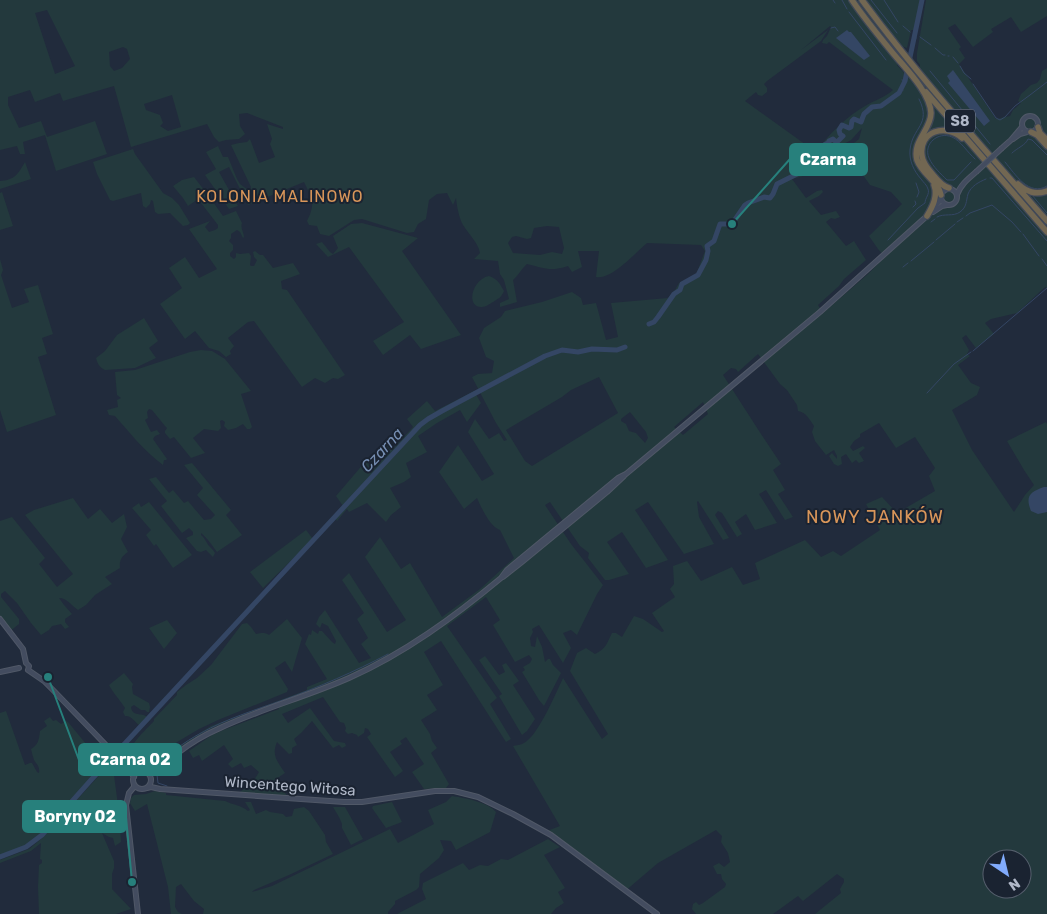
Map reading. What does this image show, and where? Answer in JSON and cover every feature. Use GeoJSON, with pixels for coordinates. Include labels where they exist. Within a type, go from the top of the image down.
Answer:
{"type":"FeatureCollection","features":[{"type":"Feature","properties":{"kind":"highway","name":"S8"},"geometry":{"type":"LineString","coordinates":[[852,0],[898,59],[1047,232]]}},
{"type":"Feature","properties":{"kind":"highway","name":"S8"},"geometry":{"type":"LineString","coordinates":[[862,0],[900,50],[1047,222]]}},
{"type":"Feature","properties":{"kind":"highway"},"geometry":{"type":"LineString","coordinates":[[918,82],[931,113],[929,122],[918,142],[916,154],[920,166],[939,188],[941,196]]}},
{"type":"Feature","properties":{"kind":"highway"},"geometry":{"type":"LineString","coordinates":[[1038,127],[1040,133],[1047,140]]}},
{"type":"Feature","properties":{"kind":"highway"},"geometry":{"type":"LineString","coordinates":[[950,189],[942,185],[925,164],[922,150],[926,138],[940,130],[951,130],[977,150]]}},
{"type":"Feature","properties":{"kind":"highway"},"geometry":{"type":"LineString","coordinates":[[1029,132],[1037,135],[1047,146]]}},
{"type":"Feature","properties":{"kind":"highway"},"geometry":{"type":"LineString","coordinates":[[1000,167],[1019,186],[1027,191],[1040,193],[1047,191]]}},
{"type":"Feature","properties":{"kind":"highway"},"geometry":{"type":"LineString","coordinates":[[927,216],[933,205],[935,191],[929,177]]}},
{"type":"Feature","properties":{"kind":"main road"},"geometry":{"type":"LineString","coordinates":[[927,216],[942,206],[955,202],[956,194],[967,180],[1011,140],[1020,134],[1035,130],[1038,127],[1037,119],[1029,115],[1025,117],[1022,120],[1022,127],[1011,140]]}},
{"type":"Feature","properties":{"kind":"main road"},"geometry":{"type":"LineString","coordinates":[[1022,127],[1029,132]]}},
{"type":"Feature","properties":{"kind":"main road"},"geometry":{"type":"LineString","coordinates":[[128,768],[147,773],[190,744],[215,730],[328,687],[413,644],[448,620],[820,312],[927,216],[940,202],[943,191],[967,180]]}},
{"type":"Feature","properties":{"kind":"main road"},"geometry":{"type":"LineString","coordinates":[[950,189],[956,194]]}},
{"type":"Feature","properties":{"kind":"main road"},"geometry":{"type":"LineString","coordinates":[[941,196],[943,202],[947,205]]}},
{"type":"Feature","properties":{"kind":"main road"},"geometry":{"type":"LineString","coordinates":[[0,619],[22,650],[26,663],[29,666],[24,671]]}},
{"type":"Feature","properties":{"kind":"main road"},"geometry":{"type":"LineString","coordinates":[[24,671],[21,664],[26,663]]}},
{"type":"Feature","properties":{"kind":"main road"},"geometry":{"type":"LineString","coordinates":[[0,672],[24,671],[48,686],[119,758],[134,777],[134,785],[129,795],[126,813],[138,914]]}},
{"type":"Feature","properties":{"kind":"main road"},"geometry":{"type":"LineString","coordinates":[[129,795],[139,789],[148,788],[160,766]]}},
{"type":"Feature","properties":{"kind":"main road"},"geometry":{"type":"LineString","coordinates":[[134,777],[138,772]]}},
{"type":"Feature","properties":{"kind":"main road"},"geometry":{"type":"LineString","coordinates":[[147,773],[151,780]]}},
{"type":"Feature","properties":{"kind":"main road","name":"Wincentego Witosa"},"geometry":{"type":"LineString","coordinates":[[151,780],[155,785],[164,788]]}},
{"type":"Feature","properties":{"kind":"main road"},"geometry":{"type":"LineString","coordinates":[[134,785],[139,789]]}},
{"type":"Feature","properties":{"kind":"main road","name":"Wincentego Witosa"},"geometry":{"type":"LineString","coordinates":[[148,788],[344,802],[362,802],[435,791],[470,794],[498,806],[551,835],[657,914]]}},
{"type":"Feature","properties":{"kind":"green space"},"geometry":{"type":"Polygon","coordinates":[[[0,0],[920,0],[914,30],[911,30],[907,48],[901,46],[897,65],[916,86],[920,65],[917,61],[917,53],[926,0],[1047,0],[1047,16],[1021,32],[1011,17],[991,29],[993,32],[973,47],[955,24],[948,28],[961,47],[959,49],[965,58],[959,64],[996,119],[1010,116],[1013,110],[1021,103],[1018,101],[1021,94],[1031,85],[1037,83],[1042,71],[1047,68],[1047,289],[1046,287],[1044,288],[1017,313],[991,319],[985,323],[994,334],[976,348],[966,335],[962,338],[969,350],[967,354],[970,356],[958,365],[971,383],[980,387],[977,395],[952,410],[972,450],[1014,512],[1034,485],[1007,441],[1046,422],[1047,424],[1047,914],[815,914],[841,893],[840,889],[844,879],[837,874],[803,901],[798,896],[773,914],[696,914],[692,909],[693,904],[696,902],[699,905],[703,903],[725,887],[726,884],[721,874],[717,874],[713,866],[719,863],[724,867],[730,862],[728,853],[721,842],[722,836],[716,830],[658,863],[624,892],[547,831],[560,826],[513,746],[524,743],[535,732],[563,678],[602,739],[608,734],[570,671],[577,653],[586,648],[595,654],[599,652],[606,645],[612,633],[622,637],[634,616],[643,619],[662,632],[664,631],[652,613],[675,597],[670,589],[674,584],[673,566],[687,561],[701,581],[732,567],[743,585],[760,579],[755,563],[805,540],[821,557],[833,551],[841,556],[880,530],[866,504],[882,497],[897,513],[935,491],[929,476],[935,468],[915,437],[896,448],[879,423],[860,434],[860,437],[850,447],[853,451],[863,446],[865,448],[859,453],[864,461],[859,463],[856,460],[852,463],[846,454],[841,457],[842,464],[838,466],[834,464],[829,456],[832,453],[837,459],[834,450],[826,455],[815,441],[812,432],[814,426],[811,421],[806,415],[798,411],[797,405],[787,390],[780,384],[758,354],[738,372],[736,369],[731,368],[723,375],[781,464],[773,470],[785,490],[778,494],[793,517],[785,520],[766,490],[759,494],[777,523],[755,530],[746,514],[735,522],[742,534],[737,537],[722,513],[718,511],[715,515],[729,538],[723,540],[698,501],[699,517],[714,544],[684,554],[648,502],[635,510],[668,560],[646,568],[622,532],[607,542],[629,574],[605,580],[588,558],[589,553],[580,546],[550,502],[545,505],[571,544],[603,585],[577,635],[571,630],[563,633],[571,648],[563,663],[539,625],[532,629],[531,646],[535,647],[537,636],[542,647],[545,662],[550,659],[561,673],[544,706],[522,672],[525,670],[523,667],[530,663],[532,659],[529,655],[515,662],[493,625],[500,620],[486,597],[447,626],[497,698],[490,704],[511,739],[506,742],[441,641],[424,652],[443,685],[427,695],[437,710],[421,720],[437,748],[431,753],[449,784],[446,788],[424,789],[412,772],[424,764],[406,737],[400,741],[402,744],[390,752],[403,771],[395,777],[367,737],[371,734],[368,729],[365,728],[364,733],[358,737],[352,733],[348,734],[345,731],[344,723],[340,722],[323,697],[282,714],[288,723],[310,708],[334,741],[345,743],[346,746],[342,748],[339,745],[333,748],[312,721],[294,739],[297,745],[292,748],[292,753],[289,754],[277,742],[275,755],[285,773],[276,779],[289,799],[237,794],[255,779],[259,772],[251,765],[244,768],[241,763],[232,768],[228,764],[233,759],[224,745],[202,761],[199,755],[193,758],[189,751],[212,735],[354,677],[408,649],[477,601],[526,561],[523,556],[449,617],[410,644],[356,673],[214,728],[178,750],[153,770],[152,766],[162,759],[163,756],[211,726],[307,690],[307,687],[327,679],[305,644],[312,630],[318,634],[319,631],[322,631],[335,644],[336,641],[328,626],[322,623],[320,628],[316,624],[325,610],[359,663],[371,658],[361,644],[368,638],[357,619],[364,613],[342,580],[349,573],[387,632],[406,620],[365,557],[380,537],[401,569],[410,563],[442,617],[480,589],[514,558],[500,530],[489,521],[477,498],[464,509],[439,472],[458,445],[482,481],[494,474],[468,432],[475,419],[489,439],[499,433],[504,441],[507,440],[472,377],[478,374],[492,373],[494,361],[486,357],[479,338],[484,328],[501,317],[505,311],[572,292],[581,298],[583,305],[596,303],[606,340],[618,337],[611,303],[668,298],[679,283],[696,275],[705,251],[701,245],[647,243],[616,270],[602,277],[596,277],[599,251],[578,251],[582,267],[572,272],[568,266],[552,269],[527,264],[513,280],[517,302],[500,307],[500,303],[509,299],[504,280],[500,274],[498,261],[474,259],[480,253],[479,249],[465,229],[458,212],[456,198],[453,205],[447,193],[437,194],[429,200],[426,219],[418,224],[414,232],[407,233],[362,219],[354,220],[329,236],[320,234],[317,226],[309,225],[307,221],[312,201],[304,182],[248,205],[229,167],[219,172],[238,206],[229,209],[205,175],[216,169],[206,152],[218,146],[223,157],[228,157],[240,184],[250,190],[251,187],[231,145],[247,142],[250,139],[259,163],[275,157],[270,144],[272,139],[267,124],[283,129],[283,127],[247,113],[239,114],[240,126],[245,134],[239,139],[219,142],[207,124],[131,147],[114,86],[63,101],[60,93],[35,102],[30,90],[8,97],[8,105],[19,128],[41,121],[47,137],[95,121],[107,154],[56,171],[45,135],[23,142],[25,154],[20,154],[17,146],[0,150],[0,0]],[[47,10],[35,13],[55,74],[75,66],[47,10]],[[830,26],[801,50],[828,30],[821,41],[764,84],[767,92],[762,96],[756,92],[745,101],[816,152],[826,139],[851,115],[893,90],[829,42],[827,44],[822,43],[827,36],[830,26]],[[123,47],[109,52],[110,66],[114,71],[122,68],[130,59],[127,49],[123,47]],[[172,95],[144,104],[146,110],[160,115],[163,123],[160,126],[168,131],[181,127],[172,95]],[[862,128],[851,140],[842,145],[827,163],[803,176],[792,179],[806,198],[822,190],[823,192],[819,196],[809,201],[821,215],[836,211],[840,217],[831,218],[826,222],[846,246],[854,241],[866,260],[818,305],[823,313],[885,257],[869,236],[902,204],[891,192],[870,185],[845,150],[859,139],[862,128]],[[559,227],[534,228],[531,238],[512,237],[508,243],[513,253],[540,255],[552,252],[562,254],[564,248],[559,227]],[[599,377],[571,390],[506,430],[525,461],[532,466],[618,413],[599,377]],[[703,402],[674,427],[683,435],[708,414],[703,402]],[[630,412],[621,421],[626,424],[629,431],[636,433],[645,443],[648,438],[646,432],[630,412]]]}},
{"type":"Feature","properties":{"kind":"green space"},"geometry":{"type":"Polygon","coordinates":[[[133,149],[163,193],[179,205],[190,223],[188,225],[183,226],[170,213],[158,214],[155,212],[153,201],[151,200],[146,208],[143,206],[141,193],[113,201],[110,200],[93,162],[133,149]]]}},
{"type":"Feature","properties":{"kind":"green space"},"geometry":{"type":"Polygon","coordinates":[[[25,162],[31,179],[0,189],[0,181],[16,176],[25,162]]]}},
{"type":"Feature","properties":{"kind":"green space"},"geometry":{"type":"Polygon","coordinates":[[[194,177],[223,216],[236,211],[242,223],[241,227],[244,237],[237,230],[231,234],[229,241],[233,245],[233,250],[230,256],[234,259],[236,253],[249,253],[251,256],[250,265],[254,266],[257,260],[254,257],[253,252],[255,251],[263,255],[273,268],[293,263],[300,274],[281,281],[282,289],[287,290],[345,375],[338,379],[333,378],[325,383],[315,378],[302,387],[254,321],[248,322],[228,338],[234,346],[230,351],[231,354],[226,357],[219,351],[209,348],[195,331],[185,339],[160,304],[182,288],[169,268],[185,257],[199,278],[217,269],[189,229],[210,221],[205,227],[209,232],[218,228],[218,225],[198,199],[188,206],[173,186],[182,180],[194,177]]]}},
{"type":"Feature","properties":{"kind":"green space"},"geometry":{"type":"Polygon","coordinates":[[[2,192],[13,226],[0,230],[0,193],[2,192]]]}},
{"type":"Feature","properties":{"kind":"green space"},"geometry":{"type":"Polygon","coordinates":[[[362,223],[418,238],[402,251],[461,335],[421,349],[410,335],[383,355],[373,341],[404,322],[349,247],[328,257],[316,244],[322,242],[333,254],[338,248],[333,236],[351,224],[362,223]]]}},
{"type":"Feature","properties":{"kind":"green space"},"geometry":{"type":"Polygon","coordinates":[[[0,259],[3,270],[1,275],[12,308],[29,302],[24,289],[38,285],[53,334],[42,338],[47,354],[38,357],[56,415],[7,432],[0,410],[0,259]]]}},
{"type":"Feature","properties":{"kind":"green space"},"geometry":{"type":"Polygon","coordinates":[[[489,276],[497,280],[504,291],[500,298],[488,305],[477,306],[472,298],[475,287],[483,278],[489,276]]]}},
{"type":"Feature","properties":{"kind":"green space"},"geometry":{"type":"Polygon","coordinates":[[[144,318],[158,341],[149,348],[156,358],[135,368],[105,370],[102,368],[96,358],[105,351],[117,335],[144,318]]]}},
{"type":"Feature","properties":{"kind":"green space"},"geometry":{"type":"Polygon","coordinates":[[[201,350],[212,351],[225,359],[251,391],[241,394],[252,427],[247,429],[243,424],[228,430],[224,426],[225,422],[222,420],[220,421],[221,428],[218,431],[204,429],[193,438],[205,453],[191,458],[174,437],[170,439],[165,433],[167,428],[149,409],[147,412],[148,418],[145,420],[151,432],[157,430],[160,434],[153,439],[167,459],[164,460],[163,465],[143,448],[115,416],[109,415],[107,410],[118,407],[117,400],[121,398],[117,395],[115,372],[135,370],[201,350]]]}},
{"type":"Feature","properties":{"kind":"green space"},"geometry":{"type":"Polygon","coordinates":[[[474,391],[481,403],[467,422],[460,410],[418,436],[427,452],[406,463],[411,477],[390,488],[401,507],[386,522],[367,503],[349,512],[347,509],[337,521],[335,518],[395,454],[393,453],[343,506],[336,496],[384,443],[392,450],[413,427],[407,419],[427,401],[435,411],[474,391]]]}},
{"type":"Feature","properties":{"kind":"green space"},"geometry":{"type":"Polygon","coordinates":[[[192,463],[231,510],[226,515],[242,535],[217,552],[201,533],[215,553],[213,557],[206,550],[197,551],[186,538],[193,535],[193,532],[189,528],[182,533],[161,506],[167,501],[149,479],[156,477],[169,493],[173,490],[184,503],[188,501],[204,520],[211,519],[215,515],[197,495],[203,488],[184,465],[192,463]]]}},
{"type":"Feature","properties":{"kind":"green space"},"geometry":{"type":"Polygon","coordinates":[[[73,498],[88,519],[100,509],[112,523],[124,514],[127,527],[121,539],[128,552],[121,558],[120,568],[105,577],[112,584],[95,595],[86,605],[78,610],[67,601],[59,598],[72,614],[65,619],[69,627],[65,629],[61,624],[52,626],[41,635],[17,603],[5,591],[1,594],[1,597],[19,619],[19,624],[9,632],[0,619],[0,521],[12,517],[45,558],[39,564],[57,587],[73,574],[25,515],[34,510],[73,498]]]}},
{"type":"Feature","properties":{"kind":"green space"},"geometry":{"type":"Polygon","coordinates":[[[149,502],[192,555],[173,568],[156,544],[154,546],[146,535],[151,530],[132,508],[139,503],[141,507],[149,502]]]}},
{"type":"Feature","properties":{"kind":"green space"},"geometry":{"type":"Polygon","coordinates":[[[306,530],[313,539],[263,588],[250,572],[306,530]]]}},
{"type":"Feature","properties":{"kind":"green space"},"geometry":{"type":"Polygon","coordinates":[[[287,619],[302,638],[292,672],[285,661],[275,668],[288,689],[287,692],[199,729],[147,760],[137,759],[134,761],[139,766],[151,763],[161,757],[151,764],[149,768],[135,768],[124,759],[129,756],[135,742],[177,695],[177,692],[211,665],[242,624],[247,623],[256,634],[264,633],[269,635],[287,619]]]}},
{"type":"Feature","properties":{"kind":"green space"},"geometry":{"type":"Polygon","coordinates":[[[167,620],[177,633],[164,649],[149,628],[167,620]]]}},
{"type":"Feature","properties":{"kind":"green space"},"geometry":{"type":"Polygon","coordinates":[[[485,656],[499,675],[505,672],[502,665],[506,663],[519,681],[513,685],[535,719],[522,735],[499,696],[502,694],[479,660],[485,656]]]}},
{"type":"Feature","properties":{"kind":"green space"},"geometry":{"type":"Polygon","coordinates":[[[124,673],[133,684],[133,694],[149,703],[149,712],[141,710],[134,705],[131,707],[133,712],[146,716],[147,719],[140,726],[131,718],[125,716],[123,712],[125,708],[109,685],[124,673]]]}},
{"type":"Feature","properties":{"kind":"green space"},"geometry":{"type":"Polygon","coordinates":[[[6,711],[25,765],[32,763],[37,772],[39,773],[39,767],[34,760],[31,749],[38,742],[40,731],[47,726],[44,721],[50,717],[53,721],[56,720],[61,724],[66,721],[68,722],[91,750],[88,752],[92,761],[101,761],[104,764],[32,842],[0,856],[0,713],[6,711]]]}},
{"type":"Feature","properties":{"kind":"green space"},"geometry":{"type":"Polygon","coordinates":[[[106,768],[114,775],[121,842],[115,846],[113,838],[102,833],[114,861],[112,889],[131,909],[116,914],[39,914],[38,887],[39,865],[42,863],[40,859],[41,843],[31,851],[0,863],[0,860],[29,849],[41,839],[106,768]]]}},
{"type":"Feature","properties":{"kind":"green space"},"geometry":{"type":"Polygon","coordinates":[[[155,791],[166,793],[166,795],[225,801],[243,807],[248,811],[250,810],[245,802],[251,802],[256,814],[266,810],[283,814],[286,817],[292,816],[294,809],[304,807],[309,811],[325,835],[326,842],[333,854],[252,892],[272,886],[390,829],[398,843],[434,824],[428,810],[446,802],[452,796],[482,803],[496,812],[490,832],[456,850],[451,841],[440,840],[444,850],[439,858],[420,874],[419,887],[395,901],[388,914],[203,914],[204,909],[194,901],[181,884],[176,887],[175,907],[182,914],[171,914],[168,887],[147,804],[135,811],[130,803],[134,795],[155,791]]]}},
{"type":"Feature","properties":{"kind":"green space"},"geometry":{"type":"Polygon","coordinates":[[[392,802],[402,822],[386,828],[372,808],[373,806],[392,802]]]}},
{"type":"Feature","properties":{"kind":"green space"},"geometry":{"type":"Polygon","coordinates":[[[333,807],[345,807],[363,839],[351,845],[333,807]]]}},
{"type":"Feature","properties":{"kind":"green space"},"geometry":{"type":"Polygon","coordinates":[[[548,839],[560,847],[544,855],[565,888],[558,892],[564,903],[551,914],[397,914],[426,899],[422,889],[423,883],[463,863],[469,870],[480,865],[488,866],[501,859],[508,860],[548,839]]]}},
{"type":"Feature","properties":{"kind":"water"},"geometry":{"type":"Polygon","coordinates":[[[847,30],[851,32],[870,56],[864,60],[836,38],[847,30]]]}},
{"type":"Feature","properties":{"kind":"water"},"geometry":{"type":"Polygon","coordinates":[[[953,70],[990,121],[984,126],[948,83],[950,81],[947,76],[953,70]]]}},
{"type":"Feature","properties":{"kind":"water"},"geometry":{"type":"Polygon","coordinates":[[[1047,487],[1047,512],[1038,514],[1031,511],[1029,498],[1032,493],[1047,487]]]}},
{"type":"Feature","properties":{"kind":"waterway"},"geometry":{"type":"LineString","coordinates":[[842,0],[847,9]]}},
{"type":"Feature","properties":{"kind":"waterway"},"geometry":{"type":"LineString","coordinates":[[871,0],[897,33]]}},
{"type":"Feature","properties":{"kind":"waterway"},"geometry":{"type":"LineString","coordinates":[[884,0],[898,22]]}},
{"type":"Feature","properties":{"kind":"waterway","name":"Czarna"},"geometry":{"type":"LineString","coordinates":[[649,324],[654,322],[674,294],[680,290],[682,284],[698,275],[706,260],[707,246],[714,241],[720,224],[732,224],[745,205],[764,197],[770,198],[777,184],[805,170],[816,161],[823,160],[829,152],[824,145],[833,139],[837,142],[843,136],[839,130],[842,125],[849,128],[854,119],[861,122],[864,114],[872,107],[881,106],[899,93],[905,81],[922,0]]}},
{"type":"Feature","properties":{"kind":"waterway"},"geometry":{"type":"LineString","coordinates":[[849,12],[886,60]]}},
{"type":"Feature","properties":{"kind":"waterway"},"geometry":{"type":"LineString","coordinates":[[903,26],[910,32]]}},
{"type":"Feature","properties":{"kind":"waterway"},"geometry":{"type":"LineString","coordinates":[[831,28],[835,27],[838,31]]}},
{"type":"Feature","properties":{"kind":"waterway","name":"Czarna"},"geometry":{"type":"LineString","coordinates":[[914,33],[916,38]]}},
{"type":"Feature","properties":{"kind":"waterway"},"geometry":{"type":"LineString","coordinates":[[920,37],[931,45]]}},
{"type":"Feature","properties":{"kind":"waterway"},"geometry":{"type":"LineString","coordinates":[[935,48],[945,55]]}},
{"type":"Feature","properties":{"kind":"waterway"},"geometry":{"type":"LineString","coordinates":[[953,57],[958,63]]}},
{"type":"Feature","properties":{"kind":"waterway"},"geometry":{"type":"LineString","coordinates":[[960,66],[971,79]]}},
{"type":"Feature","properties":{"kind":"waterway"},"geometry":{"type":"LineString","coordinates":[[930,71],[990,144]]}},
{"type":"Feature","properties":{"kind":"waterway"},"geometry":{"type":"LineString","coordinates":[[973,84],[996,118],[1000,120],[1047,82]]}},
{"type":"Feature","properties":{"kind":"waterway"},"geometry":{"type":"LineString","coordinates":[[888,240],[925,203],[928,193],[927,186],[914,169],[910,154],[911,142],[920,126],[923,115],[919,99]]}},
{"type":"Feature","properties":{"kind":"waterway"},"geometry":{"type":"LineString","coordinates":[[971,162],[954,180],[947,180],[929,158],[928,148],[937,137],[952,137],[975,159]]}},
{"type":"Feature","properties":{"kind":"waterway"},"geometry":{"type":"LineString","coordinates":[[1012,153],[1028,139],[1032,140],[1047,155]]}},
{"type":"Feature","properties":{"kind":"waterway"},"geometry":{"type":"LineString","coordinates":[[1005,162],[1018,178],[1028,186],[1034,189],[1047,186]]}},
{"type":"Feature","properties":{"kind":"waterway"},"geometry":{"type":"LineString","coordinates":[[990,178],[1047,241]]}},
{"type":"Feature","properties":{"kind":"waterway"},"geometry":{"type":"LineString","coordinates":[[937,217],[960,212],[965,206],[971,189],[986,179]]}},
{"type":"Feature","properties":{"kind":"waterway"},"geometry":{"type":"LineString","coordinates":[[916,183],[919,192],[917,197]]}},
{"type":"Feature","properties":{"kind":"waterway"},"geometry":{"type":"LineString","coordinates":[[1047,194],[1040,196],[1032,195],[1047,213]]}},
{"type":"Feature","properties":{"kind":"waterway"},"geometry":{"type":"LineString","coordinates":[[913,207],[916,204],[915,201]]}},
{"type":"Feature","properties":{"kind":"waterway"},"geometry":{"type":"LineString","coordinates":[[966,216],[992,205],[1021,232]]}},
{"type":"Feature","properties":{"kind":"waterway"},"geometry":{"type":"LineString","coordinates":[[957,222],[963,218]]}},
{"type":"Feature","properties":{"kind":"waterway"},"geometry":{"type":"LineString","coordinates":[[931,222],[935,219]]}},
{"type":"Feature","properties":{"kind":"waterway"},"geometry":{"type":"LineString","coordinates":[[936,240],[955,224]]}},
{"type":"Feature","properties":{"kind":"waterway"},"geometry":{"type":"LineString","coordinates":[[1023,234],[1039,256]]}},
{"type":"Feature","properties":{"kind":"waterway"},"geometry":{"type":"LineString","coordinates":[[911,261],[934,242]]}},
{"type":"Feature","properties":{"kind":"waterway"},"geometry":{"type":"LineString","coordinates":[[1042,259],[1047,266]]}},
{"type":"Feature","properties":{"kind":"waterway"},"geometry":{"type":"LineString","coordinates":[[903,267],[908,263]]}},
{"type":"Feature","properties":{"kind":"waterway"},"geometry":{"type":"LineString","coordinates":[[973,351],[1047,288]]}},
{"type":"Feature","properties":{"kind":"waterway","name":"Czarna"},"geometry":{"type":"LineString","coordinates":[[0,857],[26,847],[42,835],[420,425],[442,411],[545,356],[562,350],[578,352],[592,349],[617,350],[625,347]]}},
{"type":"Feature","properties":{"kind":"waterway"},"geometry":{"type":"LineString","coordinates":[[927,393],[954,364],[971,352]]}},
{"type":"Feature","properties":{"kind":"waterway"},"geometry":{"type":"LineString","coordinates":[[154,766],[183,744],[211,728],[323,684],[388,654]]}},
{"type":"Feature","properties":{"kind":"waterway"},"geometry":{"type":"LineString","coordinates":[[167,786],[158,783],[157,775],[178,757]]}},
{"type":"Feature","properties":{"kind":"place","name":"Czarna"},"geometry":{"type":"Point","coordinates":[732,224]}},
{"type":"Feature","properties":{"kind":"place","name":"Czarna 02"},"geometry":{"type":"Point","coordinates":[48,677]}},
{"type":"Feature","properties":{"kind":"place","name":"Boryny 02"},"geometry":{"type":"Point","coordinates":[132,882]}},
{"type":"Feature","properties":{"kind":"district","name":"KOLONIA MALINOWO"},"geometry":{"type":"Point","coordinates":[280,196]}},
{"type":"Feature","properties":{"kind":"district","name":"NOWY JANKÓW"},"geometry":{"type":"Point","coordinates":[875,517]}}]}
